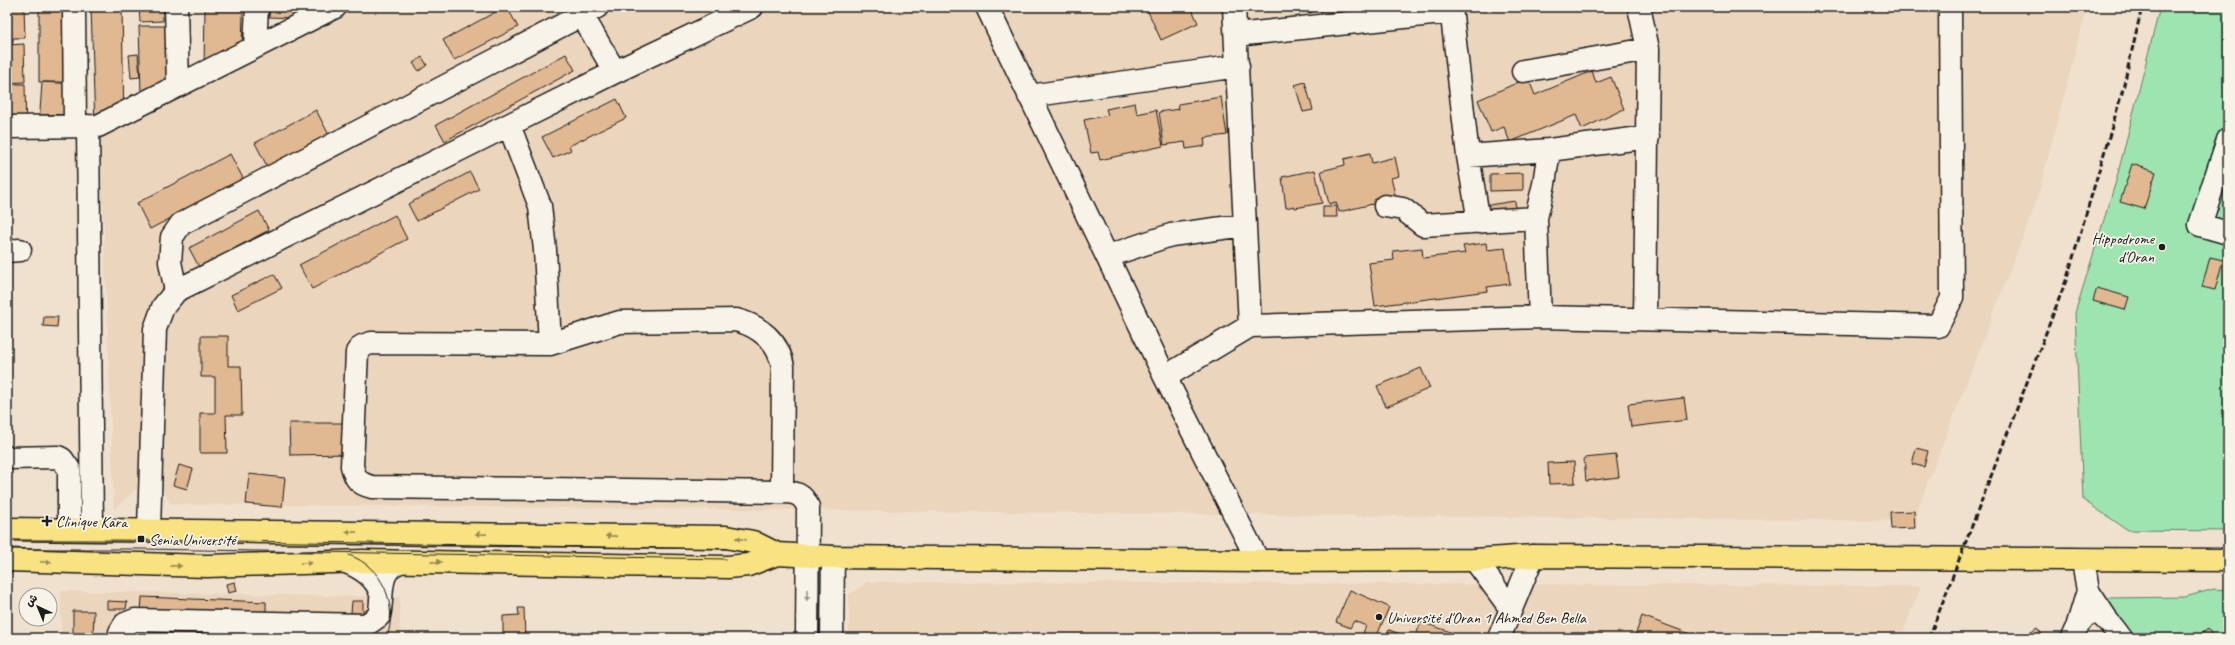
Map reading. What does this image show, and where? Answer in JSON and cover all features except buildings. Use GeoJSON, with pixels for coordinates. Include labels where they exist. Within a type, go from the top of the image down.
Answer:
{"type":"FeatureCollection","features":[{"type":"Feature","properties":{"kind":"main road"},"geometry":{"type":"LineString","coordinates":[[7,529],[92,528],[726,538],[753,542],[777,554],[832,557],[1258,561],[1475,560],[1533,556],[2228,560]]}},
{"type":"Feature","properties":{"kind":"main road"},"geometry":{"type":"LineString","coordinates":[[7,560],[207,566],[400,562],[733,566],[758,562],[777,554]]}},
{"type":"Feature","properties":{"kind":"street"},"geometry":{"type":"LineString","coordinates":[[74,7],[82,126],[92,528]]}},
{"type":"Feature","properties":{"kind":"street"},"geometry":{"type":"LineString","coordinates":[[176,7],[178,86]]}},
{"type":"Feature","properties":{"kind":"street"},"geometry":{"type":"LineString","coordinates":[[255,47],[257,7]]}},
{"type":"Feature","properties":{"kind":"street"},"geometry":{"type":"LineString","coordinates":[[7,127],[98,126],[335,7]]}},
{"type":"Feature","properties":{"kind":"street"},"geometry":{"type":"LineString","coordinates":[[149,529],[155,329],[163,307],[176,291],[615,72],[752,7]]}},
{"type":"Feature","properties":{"kind":"street"},"geometry":{"type":"LineString","coordinates":[[987,7],[1165,377],[1258,561]]}},
{"type":"Feature","properties":{"kind":"street"},"geometry":{"type":"LineString","coordinates":[[1234,7],[1250,326]]}},
{"type":"Feature","properties":{"kind":"street"},"geometry":{"type":"LineString","coordinates":[[1639,7],[1648,49],[1645,319]]}},
{"type":"Feature","properties":{"kind":"street"},"geometry":{"type":"LineString","coordinates":[[1165,377],[1250,326],[1540,317],[1938,326],[1952,298],[1950,7]]}},
{"type":"Feature","properties":{"kind":"street"},"geometry":{"type":"LineString","coordinates":[[1236,34],[1451,10],[1468,156],[1479,222]]}},
{"type":"Feature","properties":{"kind":"street"},"geometry":{"type":"LineString","coordinates":[[176,291],[170,262],[172,237],[181,224],[360,132],[589,11],[615,72]]}},
{"type":"Feature","properties":{"kind":"street"},"geometry":{"type":"LineString","coordinates":[[1522,71],[1648,49]]}},
{"type":"Feature","properties":{"kind":"street"},"geometry":{"type":"LineString","coordinates":[[1029,96],[1238,66]]}},
{"type":"Feature","properties":{"kind":"street"},"geometry":{"type":"LineString","coordinates":[[509,125],[541,213],[545,250],[550,344]]}},
{"type":"Feature","properties":{"kind":"street"},"geometry":{"type":"LineString","coordinates":[[1468,156],[1549,150],[1648,138]]}},
{"type":"Feature","properties":{"kind":"street"},"geometry":{"type":"LineString","coordinates":[[2228,140],[2200,225],[2228,233]]}},
{"type":"Feature","properties":{"kind":"street"},"geometry":{"type":"LineString","coordinates":[[1540,317],[1536,218],[1543,190],[1549,150]]}},
{"type":"Feature","properties":{"kind":"street"},"geometry":{"type":"LineString","coordinates":[[1385,206],[1403,209],[1423,225],[1536,218]]}},
{"type":"Feature","properties":{"kind":"street"},"geometry":{"type":"LineString","coordinates":[[1108,256],[1171,234],[1245,225]]}},
{"type":"Feature","properties":{"kind":"street"},"geometry":{"type":"LineString","coordinates":[[782,492],[783,366],[781,354],[768,337],[747,323],[736,320],[620,322],[550,344],[371,343],[362,346],[357,352],[352,466],[355,477],[362,484],[372,487],[782,492],[799,494],[805,500],[808,507],[807,638]]}},
{"type":"Feature","properties":{"kind":"street"},"geometry":{"type":"LineString","coordinates":[[7,458],[58,457],[62,459],[69,469],[69,529]]}},
{"type":"Feature","properties":{"kind":"street"},"geometry":{"type":"LineString","coordinates":[[1499,638],[1533,556]]}},
{"type":"Feature","properties":{"kind":"street"},"geometry":{"type":"LineString","coordinates":[[832,557],[832,638]]}},
{"type":"Feature","properties":{"kind":"street"},"geometry":{"type":"LineString","coordinates":[[1475,560],[1511,609]]}},
{"type":"Feature","properties":{"kind":"street"},"geometry":{"type":"LineString","coordinates":[[2083,560],[2088,591],[2121,638]]}},
{"type":"Feature","properties":{"kind":"street"},"geometry":{"type":"LineString","coordinates":[[346,562],[362,569],[375,580],[381,594]]}},
{"type":"Feature","properties":{"kind":"street"},"geometry":{"type":"LineString","coordinates":[[120,638],[120,632],[125,624],[136,620],[366,625],[377,629],[381,610],[381,594],[387,571],[393,564],[400,562]]}},
{"type":"Feature","properties":{"kind":"street"},"geometry":{"type":"LineString","coordinates":[[2075,631],[2088,591]]}},
{"type":"Feature","properties":{"kind":"street"},"geometry":{"type":"LineString","coordinates":[[2075,631],[2086,615],[2096,613],[2106,618]]}},
{"type":"Feature","properties":{"kind":"shaded area"},"geometry":{"type":"Polygon","coordinates":[[[352,7],[2087,7],[2036,203],[1918,508],[1917,521],[170,504],[163,488],[143,484],[114,509],[100,133],[352,7]]]}},
{"type":"Feature","properties":{"kind":"shaded area","name":"Université d'Oran 1 Ahmed Ben Bella"},"geometry":{"type":"Polygon","coordinates":[[[867,582],[1921,586],[1901,638],[849,638],[849,595],[867,582]]]}},
{"type":"Feature","properties":{"kind":"shaded area"},"geometry":{"type":"Polygon","coordinates":[[[61,591],[400,597],[400,638],[61,638],[61,591]]]}},
{"type":"Feature","properties":{"kind":"green space","name":"Hippodrome d'Oran"},"geometry":{"type":"Polygon","coordinates":[[[2160,7],[2228,7],[2228,531],[2128,530],[2083,500],[2075,313],[2116,181],[2160,7]]]}},
{"type":"Feature","properties":{"kind":"green space"},"geometry":{"type":"Polygon","coordinates":[[[2214,589],[2228,590],[2228,638],[2134,638],[2107,601],[2110,598],[2185,597],[2214,589]]]}},
{"type":"Feature","properties":{"kind":"tram line"},"geometry":{"type":"LineString","coordinates":[[7,540],[276,542],[726,549]]}},
{"type":"Feature","properties":{"kind":"tram line"},"geometry":{"type":"LineString","coordinates":[[7,549],[141,549],[726,559]]}},
{"type":"Feature","properties":{"kind":"tram line"},"geometry":{"type":"LineString","coordinates":[[349,555],[371,568],[385,588],[389,600],[390,612],[390,625],[387,638]]}},
{"type":"Feature","properties":{"kind":"railway"},"geometry":{"type":"LineString","coordinates":[[1929,638],[2067,278],[2122,93],[2142,7]]}},
{"type":"Feature","properties":{"kind":"place","name":"Hippodrome d'Oran"},"geometry":{"type":"Point","coordinates":[2162,247]}},
{"type":"Feature","properties":{"kind":"place","name":"Clinique Kara"},"geometry":{"type":"Point","coordinates":[47,521]}},
{"type":"Feature","properties":{"kind":"place","name":"Senia Université"},"geometry":{"type":"Point","coordinates":[141,539]}},
{"type":"Feature","properties":{"kind":"place","name":"Université d'Oran 1 Ahmed Ben Bella"},"geometry":{"type":"Point","coordinates":[1379,617]}}]}
